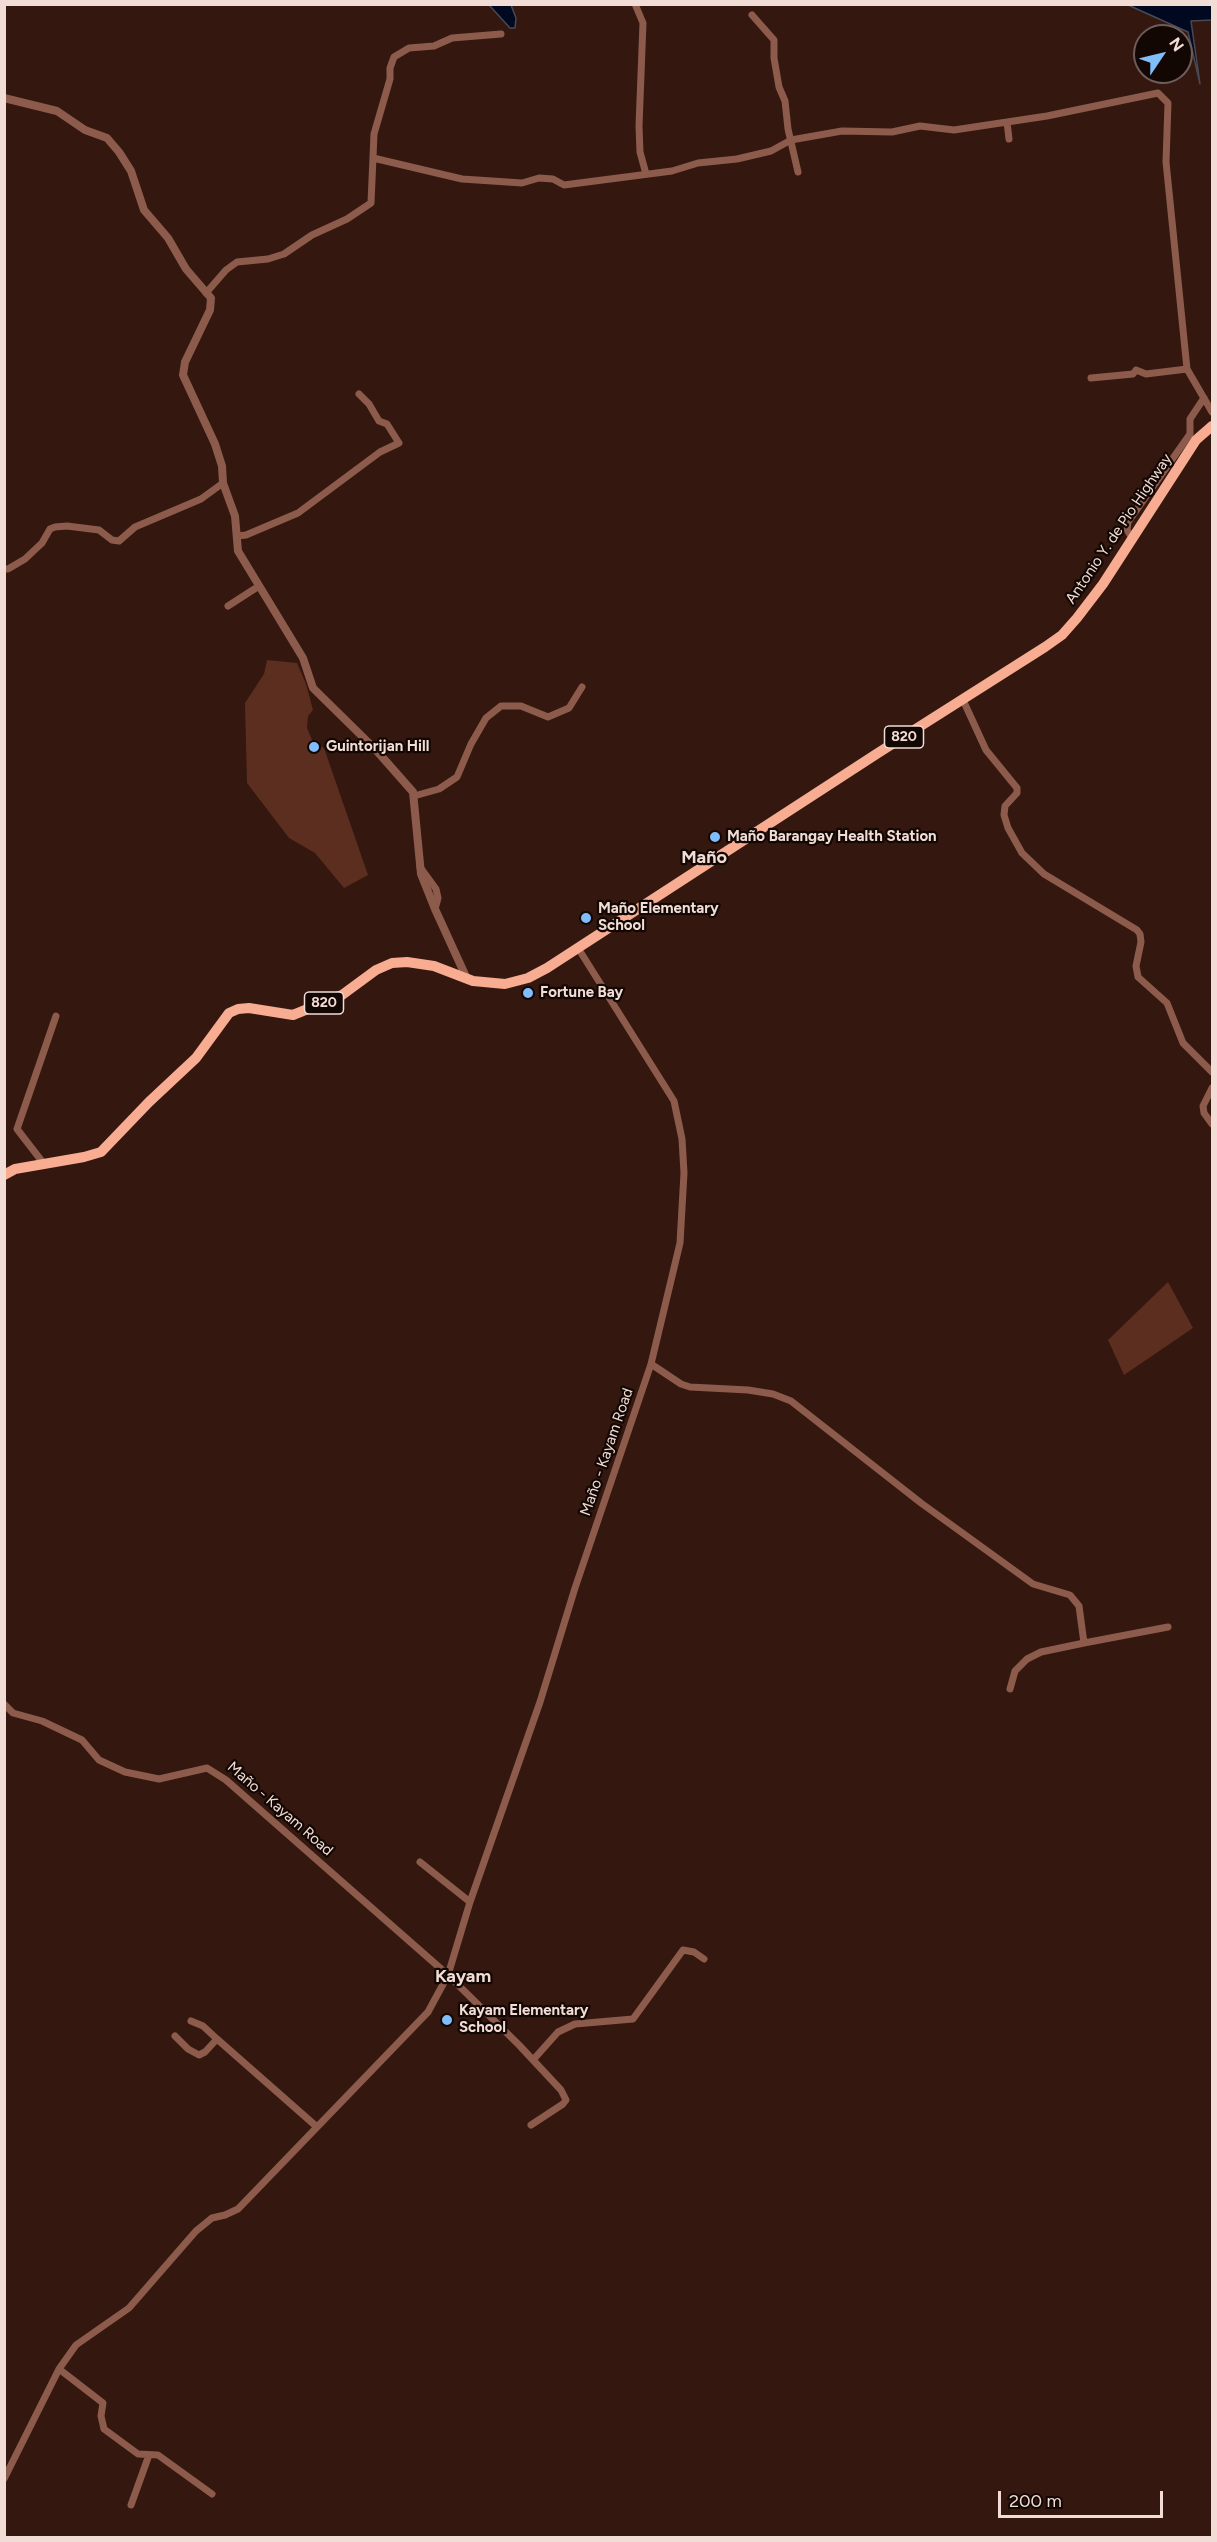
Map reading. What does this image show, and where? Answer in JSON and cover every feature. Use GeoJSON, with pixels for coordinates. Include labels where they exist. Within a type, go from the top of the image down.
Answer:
{"type":"FeatureCollection","features":[{"type":"Feature","properties":{"kind":"highway","name":"Antonio Y. de Pio Highway"},"geometry":{"type":"LineString","coordinates":[[4,1175],[15,1169],[100,1152],[196,1058],[229,1012],[249,1008],[293,1015],[342,995],[376,970],[392,963],[407,962],[434,966],[467,979],[505,984],[528,978],[578,948],[1046,647],[1062,634],[1103,584],[1196,440],[1212,426]]}},
{"type":"Feature","properties":{"kind":"street"},"geometry":{"type":"LineString","coordinates":[[635,4],[643,30],[639,126],[640,152],[646,174]]}},
{"type":"Feature","properties":{"kind":"street"},"geometry":{"type":"LineString","coordinates":[[752,15],[774,40],[774,58],[779,87],[785,101],[788,129],[798,172]]}},
{"type":"Feature","properties":{"kind":"street"},"geometry":{"type":"LineString","coordinates":[[206,293],[226,270],[237,262],[268,260],[284,254],[312,235],[347,219],[371,203],[374,134],[394,57],[409,48],[434,46],[452,38],[501,34]]}},
{"type":"Feature","properties":{"kind":"street"},"geometry":{"type":"LineString","coordinates":[[373,158],[462,179],[492,183],[522,183],[539,178],[553,179],[564,185],[672,171],[698,163],[746,157],[771,151],[791,140],[842,131],[892,132],[920,126],[954,130],[1158,93],[1168,103],[1166,162],[1187,369],[1212,412]]}},
{"type":"Feature","properties":{"kind":"street"},"geometry":{"type":"LineString","coordinates":[[4,98],[57,111],[85,130],[107,138],[131,171],[144,210],[168,238],[186,269],[210,298],[210,310],[185,362],[183,375],[215,444],[222,466],[224,483],[235,516],[238,551],[303,657],[313,688],[376,750],[414,796],[420,867],[435,909],[467,979]]}},
{"type":"Feature","properties":{"kind":"street"},"geometry":{"type":"LineString","coordinates":[[1006,122],[1009,139]]}},
{"type":"Feature","properties":{"kind":"street"},"geometry":{"type":"LineString","coordinates":[[1091,378],[1133,374],[1136,370],[1146,374],[1187,369]]}},
{"type":"Feature","properties":{"kind":"street"},"geometry":{"type":"LineString","coordinates":[[237,536],[246,536],[298,513],[380,452],[399,443],[387,424],[379,421],[369,404],[359,394]]}},
{"type":"Feature","properties":{"kind":"street"},"geometry":{"type":"LineString","coordinates":[[1132,538],[1127,530],[1128,522],[1190,434],[1190,419],[1204,398]]}},
{"type":"Feature","properties":{"kind":"street"},"geometry":{"type":"LineString","coordinates":[[4,569],[26,559],[55,527],[67,526],[99,530],[112,540],[119,541],[135,527],[201,499],[224,483]]}},
{"type":"Feature","properties":{"kind":"street"},"geometry":{"type":"LineString","coordinates":[[228,606],[259,586]]}},
{"type":"Feature","properties":{"kind":"street"},"geometry":{"type":"LineString","coordinates":[[414,796],[439,789],[457,777],[471,744],[486,718],[501,706],[521,706],[548,717],[569,708],[582,687]]}},
{"type":"Feature","properties":{"kind":"street"},"geometry":{"type":"LineString","coordinates":[[963,700],[986,750],[1003,767],[1017,788],[1017,793],[1005,806],[1004,815],[1008,828],[1022,853],[1044,874],[1137,930],[1141,942],[1137,966],[1138,977],[1167,1003],[1179,1037],[1212,1072]]}},
{"type":"Feature","properties":{"kind":"street","name":"Maño - Kayam Road"},"geometry":{"type":"LineString","coordinates":[[448,1975],[470,1902],[540,1702],[575,1588],[651,1364],[680,1243],[684,1173],[677,1112],[666,1087],[594,977],[578,948]]}},
{"type":"Feature","properties":{"kind":"street"},"geometry":{"type":"LineString","coordinates":[[44,1164],[17,1129],[56,1016]]}},
{"type":"Feature","properties":{"kind":"street"},"geometry":{"type":"LineString","coordinates":[[1212,1088],[1203,1106],[1204,1113],[1212,1124]]}},
{"type":"Feature","properties":{"kind":"street"},"geometry":{"type":"LineString","coordinates":[[651,1364],[690,1387],[748,1390],[773,1394],[790,1401],[921,1503],[1032,1584],[1070,1595],[1078,1606],[1084,1643]]}},
{"type":"Feature","properties":{"kind":"street"},"geometry":{"type":"LineString","coordinates":[[1010,1689],[1015,1671],[1028,1659],[1041,1652],[1168,1627]]}},
{"type":"Feature","properties":{"kind":"street","name":"Maño - Kayam Road"},"geometry":{"type":"LineString","coordinates":[[4,1704],[13,1713],[42,1721],[82,1740],[99,1760],[125,1772],[159,1779],[207,1768],[214,1771],[264,1811],[448,1975],[533,2060],[566,2100],[558,2108],[531,2125]]}},
{"type":"Feature","properties":{"kind":"street"},"geometry":{"type":"LineString","coordinates":[[420,1863],[470,1902]]}},
{"type":"Feature","properties":{"kind":"street"},"geometry":{"type":"LineString","coordinates":[[533,2060],[558,2032],[575,2024],[633,2019],[683,1950],[694,1952],[704,1959]]}},
{"type":"Feature","properties":{"kind":"street"},"geometry":{"type":"LineString","coordinates":[[4,2479],[59,2368],[76,2345],[129,2308],[196,2231],[212,2218],[238,2209],[428,2012],[448,1975]]}},
{"type":"Feature","properties":{"kind":"street"},"geometry":{"type":"LineString","coordinates":[[191,2021],[203,2026],[317,2127]]}},
{"type":"Feature","properties":{"kind":"street"},"geometry":{"type":"LineString","coordinates":[[175,2036],[188,2049],[199,2055],[217,2039]]}},
{"type":"Feature","properties":{"kind":"street"},"geometry":{"type":"LineString","coordinates":[[59,2368],[103,2403],[101,2416],[104,2429],[138,2454],[158,2455],[212,2494]]}},
{"type":"Feature","properties":{"kind":"street"},"geometry":{"type":"LineString","coordinates":[[131,2505],[133,2494],[149,2455]]}},
{"type":"Feature","properties":{"kind":"shaded area"},"geometry":{"type":"Polygon","coordinates":[[[267,660],[297,663],[306,684],[313,710],[308,716],[307,728],[313,742],[324,748],[368,875],[344,888],[315,853],[289,838],[247,783],[245,703],[264,674],[267,660]]]}},
{"type":"Feature","properties":{"kind":"shaded area"},"geometry":{"type":"Polygon","coordinates":[[[1168,1282],[1193,1328],[1124,1375],[1108,1340],[1168,1282]]]}},
{"type":"Feature","properties":{"kind":"water"},"geometry":{"type":"Polygon","coordinates":[[[489,5],[511,5],[516,18],[515,28],[510,28],[489,5]]]}},
{"type":"Feature","properties":{"kind":"water"},"geometry":{"type":"Polygon","coordinates":[[[1128,5],[1212,5],[1212,20],[1191,21],[1191,24],[1170,24],[1128,5]]]}},
{"type":"Feature","properties":{"kind":"water"},"geometry":{"type":"Polygon","coordinates":[[[1193,35],[1200,84],[1193,54],[1193,35]]]}},
{"type":"Feature","properties":{"kind":"place","name":"Guintorijan Hill"},"geometry":{"type":"Point","coordinates":[314,747]}},
{"type":"Feature","properties":{"kind":"place","name":"Maño Barangay Health Station"},"geometry":{"type":"Point","coordinates":[715,837]}},
{"type":"Feature","properties":{"kind":"place","name":"Maño Elementary School"},"geometry":{"type":"Point","coordinates":[586,918]}},
{"type":"Feature","properties":{"kind":"place","name":"Fortune Bay"},"geometry":{"type":"Point","coordinates":[528,993]}},
{"type":"Feature","properties":{"kind":"place","name":"Kayam Elementary School"},"geometry":{"type":"Point","coordinates":[447,2020]}},
{"type":"Feature","properties":{"kind":"district","name":"Maño"},"geometry":{"type":"Point","coordinates":[704,858]}},
{"type":"Feature","properties":{"kind":"district","name":"Kayam"},"geometry":{"type":"Point","coordinates":[463,1977]}}]}
